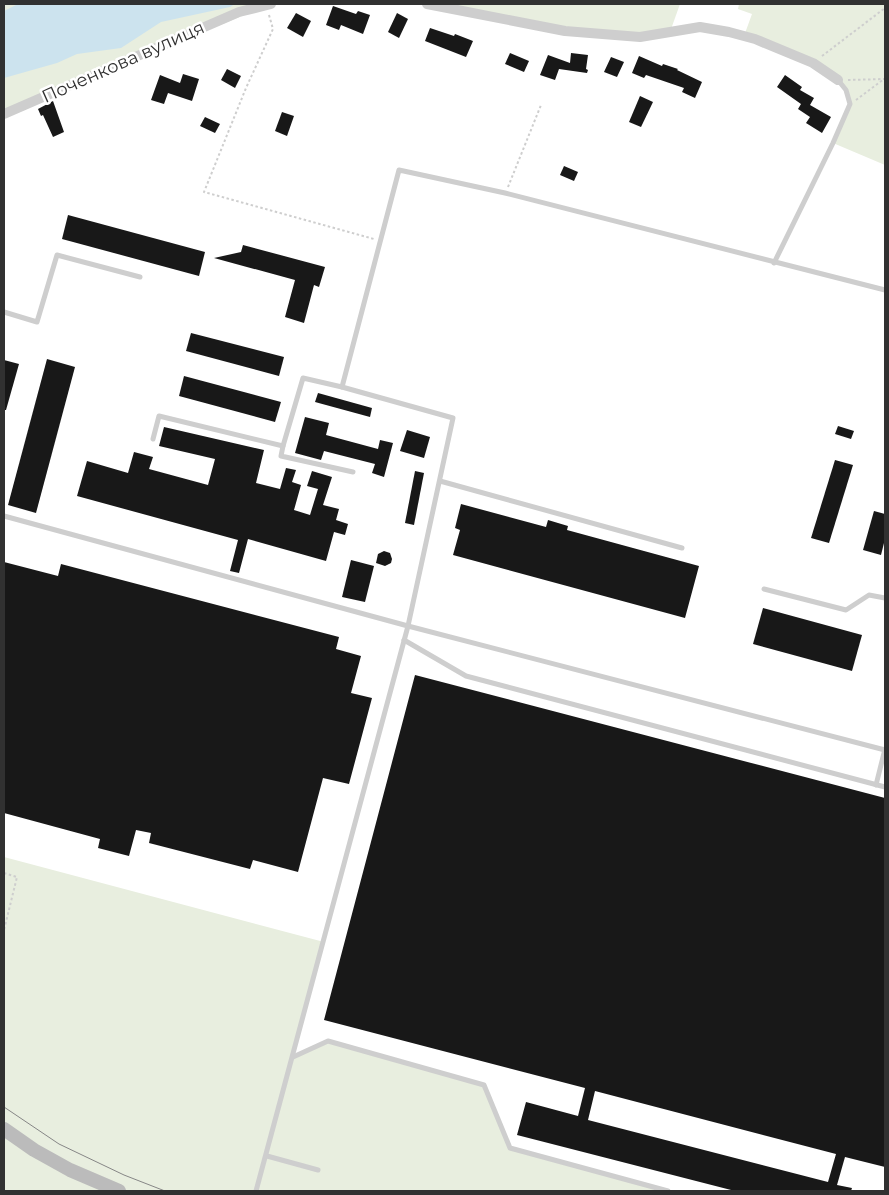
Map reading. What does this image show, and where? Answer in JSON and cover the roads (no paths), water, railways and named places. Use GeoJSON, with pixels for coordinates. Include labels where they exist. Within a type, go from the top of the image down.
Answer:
{"type":"FeatureCollection","features":[{"type":"Feature","properties":{"kind":"main road"},"geometry":{"type":"LineString","coordinates":[[4,1129],[34,1150],[70,1170],[119,1191]]}},
{"type":"Feature","properties":{"kind":"street","name":"Поченкова вулиця"},"geometry":{"type":"LineString","coordinates":[[4,114],[239,12],[269,4]]}},
{"type":"Feature","properties":{"kind":"street"},"geometry":{"type":"LineString","coordinates":[[426,4],[565,31],[640,37],[700,27],[730,32],[755,39],[813,64],[838,80]]}},
{"type":"Feature","properties":{"kind":"lane"},"geometry":{"type":"LineString","coordinates":[[774,263],[850,104],[846,90],[838,80]]}},
{"type":"Feature","properties":{"kind":"lane"},"geometry":{"type":"LineString","coordinates":[[342,386],[399,170],[505,193],[885,290]]}},
{"type":"Feature","properties":{"kind":"lane"},"geometry":{"type":"LineString","coordinates":[[4,312],[38,322],[57,255],[140,277]]}},
{"type":"Feature","properties":{"kind":"lane"},"geometry":{"type":"LineString","coordinates":[[256,1191],[267,1156],[408,626],[453,418],[342,386],[303,378],[281,456],[353,472]]}},
{"type":"Feature","properties":{"kind":"lane"},"geometry":{"type":"LineString","coordinates":[[153,439],[159,416],[283,446]]}},
{"type":"Feature","properties":{"kind":"lane"},"geometry":{"type":"LineString","coordinates":[[440,481],[682,548]]}},
{"type":"Feature","properties":{"kind":"lane"},"geometry":{"type":"LineString","coordinates":[[4,516],[408,626],[885,750],[876,784]]}},
{"type":"Feature","properties":{"kind":"lane"},"geometry":{"type":"LineString","coordinates":[[764,589],[846,610],[869,595],[885,598]]}},
{"type":"Feature","properties":{"kind":"lane"},"geometry":{"type":"LineString","coordinates":[[404,640],[466,676],[885,787]]}},
{"type":"Feature","properties":{"kind":"lane"},"geometry":{"type":"LineString","coordinates":[[293,1057],[328,1041],[484,1085],[510,1148],[668,1191]]}},
{"type":"Feature","properties":{"kind":"lane"},"geometry":{"type":"LineString","coordinates":[[267,1156],[318,1170]]}},
{"type":"Feature","properties":{"kind":"water"},"geometry":{"type":"Polygon","coordinates":[[[18,4],[235,4],[230,7],[161,22],[121,48],[77,54],[57,63],[4,78],[4,11],[18,4]]]}},
{"type":"Feature","properties":{"kind":"tram line"},"geometry":{"type":"LineString","coordinates":[[4,1107],[59,1144],[124,1175],[165,1191]]}}]}
